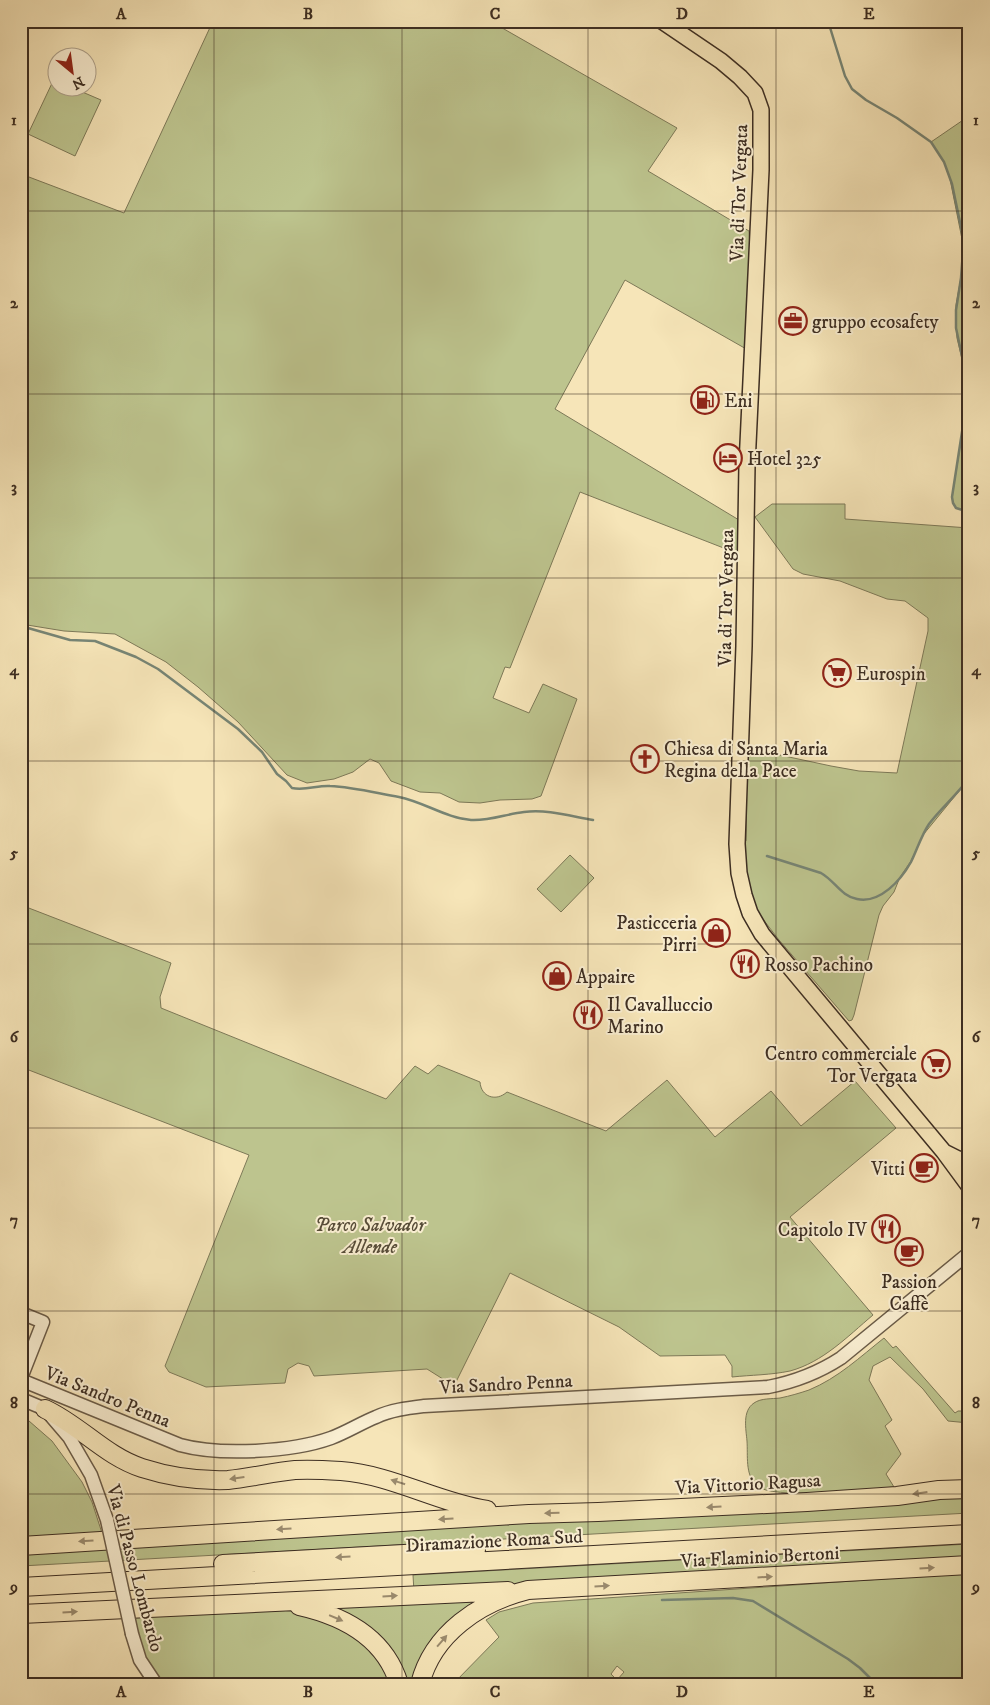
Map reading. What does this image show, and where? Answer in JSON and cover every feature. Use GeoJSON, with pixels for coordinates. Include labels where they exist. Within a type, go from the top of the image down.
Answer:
{"type":"FeatureCollection","features":[{"type":"Feature","properties":{"kind":"highway"},"geometry":{"type":"LineString","coordinates":[[45,1409],[66,1420],[116,1456],[140,1467],[170,1475],[196,1480],[228,1480],[295,1470],[341,1471],[388,1479],[472,1507],[529,1514]]}},
{"type":"Feature","properties":{"kind":"highway","name":"Via Vittorio Ragusa"},"geometry":{"type":"LineString","coordinates":[[529,1514],[807,1502],[969,1489]]}},
{"type":"Feature","properties":{"kind":"highway"},"geometry":{"type":"LineString","coordinates":[[21,1546],[529,1514]]}},
{"type":"Feature","properties":{"kind":"highway","name":"Diramazione Roma Sud"},"geometry":{"type":"LineString","coordinates":[[21,1575],[969,1523]]}},
{"type":"Feature","properties":{"kind":"highway","name":"Diramazione Roma Sud"},"geometry":{"type":"LineString","coordinates":[[21,1587],[969,1534]]}},
{"type":"Feature","properties":{"kind":"highway","name":"Via Flaminio Bertoni"},"geometry":{"type":"LineString","coordinates":[[554,1589],[969,1565]]}},
{"type":"Feature","properties":{"kind":"highway"},"geometry":{"type":"LineString","coordinates":[[21,1614],[554,1589]]}},
{"type":"Feature","properties":{"kind":"highway"},"geometry":{"type":"LineString","coordinates":[[420,1684],[426,1665],[433,1652],[452,1630],[466,1618],[491,1602],[510,1595],[528,1590],[554,1589]]}},
{"type":"Feature","properties":{"kind":"highway"},"geometry":{"type":"LineString","coordinates":[[219,1604],[290,1604],[316,1610],[337,1618],[356,1627],[373,1640],[393,1667],[399,1684]]}},
{"type":"Feature","properties":{"kind":"main road","name":"Via di Tor Vergata"},"geometry":{"type":"LineString","coordinates":[[662,21],[721,61],[740,77],[755,93],[761,110],[761,170],[747,465],[744,666],[737,844],[739,873],[744,895],[754,921],[768,941],[944,1152],[969,1186]]}},
{"type":"Feature","properties":{"kind":"main road"},"geometry":{"type":"LineString","coordinates":[[944,1152],[958,1159],[969,1160]]}},
{"type":"Feature","properties":{"kind":"street","name":"Via Sandro Penna"},"geometry":{"type":"LineString","coordinates":[[21,1379],[180,1445],[219,1451],[272,1448],[314,1442],[335,1436],[379,1416],[417,1407],[768,1388],[804,1378],[836,1361],[969,1253]]}},
{"type":"Feature","properties":{"kind":"street"},"geometry":{"type":"LineString","coordinates":[[21,1314],[43,1322],[21,1379]]}},
{"type":"Feature","properties":{"kind":"street","name":"Via di Passo Lombardo"},"geometry":{"type":"LineString","coordinates":[[21,1399],[45,1409],[69,1437],[85,1463],[94,1483],[106,1520],[132,1634],[140,1660],[156,1684]]}},
{"type":"Feature","properties":{"kind":"green space"},"geometry":{"type":"Polygon","coordinates":[[[213,21],[490,21],[677,128],[648,171],[749,231],[748,350],[625,280],[555,409],[739,520],[739,554],[580,492],[510,668],[505,667],[493,698],[529,713],[543,684],[577,699],[541,796],[532,799],[480,803],[459,802],[440,793],[420,792],[391,781],[379,763],[370,759],[353,772],[334,779],[307,783],[287,775],[238,722],[166,662],[115,634],[64,631],[21,624],[21,174],[124,213],[213,21]]]}},
{"type":"Feature","properties":{"kind":"green space"},"geometry":{"type":"Polygon","coordinates":[[[48,92],[48,98],[96,98],[101,100],[75,156],[28,134],[48,92]]]}},
{"type":"Feature","properties":{"kind":"green space"},"geometry":{"type":"Polygon","coordinates":[[[969,116],[968,512],[956,508],[952,497],[968,398],[967,380],[957,338],[956,322],[956,305],[962,272],[963,244],[950,179],[944,162],[931,142],[969,116]]]}},
{"type":"Feature","properties":{"kind":"green space"},"geometry":{"type":"Polygon","coordinates":[[[772,504],[845,504],[845,519],[969,528],[969,779],[923,835],[894,892],[883,906],[879,915],[854,1015],[852,1020],[849,1021],[779,940],[759,914],[753,900],[747,875],[743,843],[746,841],[747,748],[859,771],[897,773],[928,631],[928,618],[905,601],[887,599],[840,581],[803,574],[793,569],[755,517],[772,504]]]}},
{"type":"Feature","properties":{"kind":"green space"},"geometry":{"type":"Polygon","coordinates":[[[570,855],[594,878],[561,912],[537,889],[570,855]]]}},
{"type":"Feature","properties":{"kind":"green space","name":"Parco Salvador Allende"},"geometry":{"type":"Polygon","coordinates":[[[21,905],[171,963],[160,997],[161,1008],[386,1099],[415,1066],[428,1074],[438,1065],[480,1082],[483,1091],[490,1096],[498,1097],[507,1092],[606,1131],[667,1080],[715,1137],[771,1091],[801,1126],[855,1081],[896,1128],[790,1217],[873,1315],[834,1348],[802,1367],[783,1372],[732,1377],[732,1366],[725,1355],[660,1356],[619,1327],[510,1273],[454,1386],[427,1369],[314,1376],[309,1366],[298,1363],[288,1369],[285,1383],[206,1387],[169,1372],[165,1366],[249,1155],[21,1067],[21,905]]]}},
{"type":"Feature","properties":{"kind":"green space"},"geometry":{"type":"Polygon","coordinates":[[[884,1338],[893,1348],[896,1346],[955,1413],[958,1411],[969,1411],[969,1423],[948,1421],[923,1389],[890,1357],[873,1366],[869,1380],[892,1420],[885,1426],[901,1454],[886,1474],[894,1487],[800,1493],[765,1490],[756,1485],[750,1476],[748,1464],[746,1415],[750,1406],[760,1400],[780,1398],[820,1385],[848,1367],[884,1338]]]}},
{"type":"Feature","properties":{"kind":"green space"},"geometry":{"type":"Polygon","coordinates":[[[21,1414],[52,1441],[82,1482],[92,1502],[102,1533],[21,1538],[21,1414]]]}},
{"type":"Feature","properties":{"kind":"green space"},"geometry":{"type":"Polygon","coordinates":[[[969,1497],[969,1513],[21,1566],[21,1552],[969,1497]]]}},
{"type":"Feature","properties":{"kind":"green space"},"geometry":{"type":"Polygon","coordinates":[[[969,1544],[969,1559],[414,1592],[413,1575],[969,1544]]]}},
{"type":"Feature","properties":{"kind":"green space"},"geometry":{"type":"Polygon","coordinates":[[[969,1573],[969,1684],[453,1684],[499,1637],[486,1620],[499,1612],[533,1603],[969,1573]],[[617,1666],[611,1674],[617,1680],[624,1672],[617,1666]]]}},
{"type":"Feature","properties":{"kind":"green space"},"geometry":{"type":"Polygon","coordinates":[[[491,1597],[413,1684],[406,1684],[324,1607],[491,1597]]]}},
{"type":"Feature","properties":{"kind":"green space"},"geometry":{"type":"Polygon","coordinates":[[[273,1608],[307,1613],[364,1638],[393,1684],[162,1684],[144,1657],[133,1614],[273,1608]]]}},
{"type":"Feature","properties":{"kind":"waterway"},"geometry":{"type":"LineString","coordinates":[[828,21],[845,76],[852,89],[931,142],[944,162],[952,184],[962,232],[963,251],[956,310],[956,328],[968,393],[952,497],[956,508],[969,512]]}},
{"type":"Feature","properties":{"kind":"waterway"},"geometry":{"type":"LineString","coordinates":[[21,626],[70,640],[95,641],[136,657],[158,669],[238,729],[262,752],[277,774],[292,788],[302,789],[330,786],[364,790],[408,799],[453,816],[471,820],[533,811],[558,813],[593,820]]}},
{"type":"Feature","properties":{"kind":"waterway"},"geometry":{"type":"LineString","coordinates":[[767,856],[821,873],[842,892],[851,897],[866,900],[874,898],[889,889],[902,876],[911,862],[929,824],[969,778]]}},
{"type":"Feature","properties":{"kind":"waterway"},"geometry":{"type":"LineString","coordinates":[[662,1600],[733,1598],[753,1601],[848,1659],[876,1684]]}},
{"type":"Feature","properties":{"kind":"place","name":"gruppo ecosafety"},"geometry":{"type":"Point","coordinates":[793,321]}},
{"type":"Feature","properties":{"kind":"place","name":"Eni"},"geometry":{"type":"Point","coordinates":[705,400]}},
{"type":"Feature","properties":{"kind":"place","name":"Hotel 325"},"geometry":{"type":"Point","coordinates":[728,458]}},
{"type":"Feature","properties":{"kind":"place","name":"Eurospin"},"geometry":{"type":"Point","coordinates":[837,673]}},
{"type":"Feature","properties":{"kind":"place","name":"Chiesa di Santa Maria Regina della Pace"},"geometry":{"type":"Point","coordinates":[645,759]}},
{"type":"Feature","properties":{"kind":"place","name":"Pasticceria Pirri"},"geometry":{"type":"Point","coordinates":[716,933]}},
{"type":"Feature","properties":{"kind":"place","name":"Rosso Pachino"},"geometry":{"type":"Point","coordinates":[745,964]}},
{"type":"Feature","properties":{"kind":"place","name":"Appaire"},"geometry":{"type":"Point","coordinates":[557,976]}},
{"type":"Feature","properties":{"kind":"place","name":"Il Cavalluccio Marino"},"geometry":{"type":"Point","coordinates":[588,1015]}},
{"type":"Feature","properties":{"kind":"place","name":"Centro commerciale Tor Vergata"},"geometry":{"type":"Point","coordinates":[936,1064]}},
{"type":"Feature","properties":{"kind":"place","name":"Vitti"},"geometry":{"type":"Point","coordinates":[924,1168]}},
{"type":"Feature","properties":{"kind":"place","name":"Capitolo IV"},"geometry":{"type":"Point","coordinates":[886,1229]}},
{"type":"Feature","properties":{"kind":"place","name":"Passion Caffè"},"geometry":{"type":"Point","coordinates":[909,1252]}}]}
